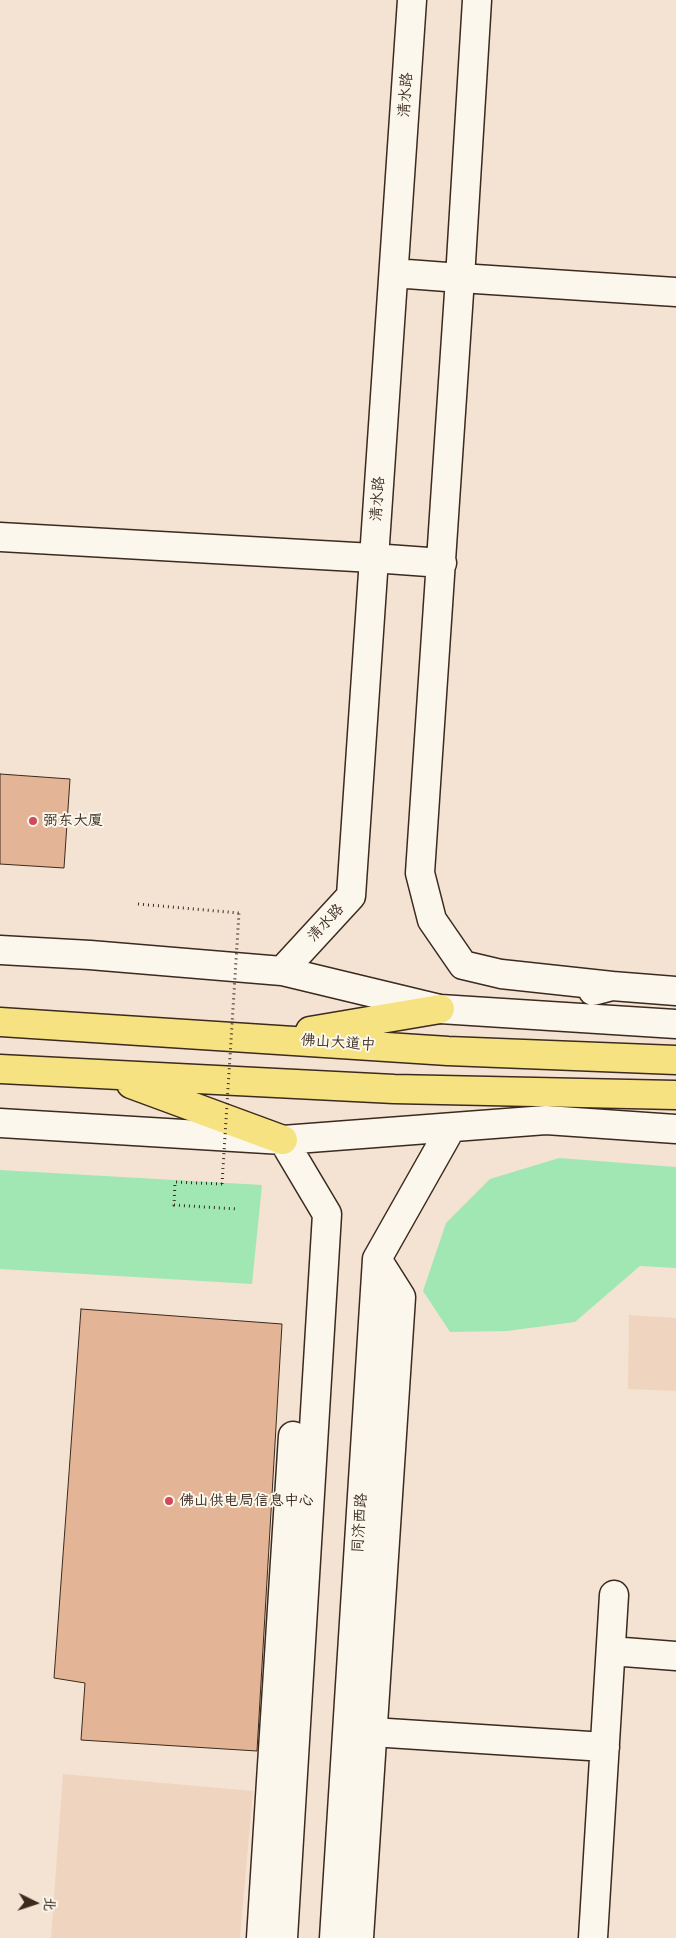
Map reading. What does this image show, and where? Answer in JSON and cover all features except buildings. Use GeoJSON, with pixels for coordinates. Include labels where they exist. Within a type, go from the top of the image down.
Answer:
{"type":"FeatureCollection","features":[{"type":"Feature","properties":{"kind":"highway"},"geometry":{"type":"LineString","coordinates":[[264,1039],[440,1009]]}},
{"type":"Feature","properties":{"kind":"highway","name":"佛山大道中"},"geometry":{"type":"LineString","coordinates":[[0,1022],[448,1051],[676,1060]]}},
{"type":"Feature","properties":{"kind":"highway"},"geometry":{"type":"LineString","coordinates":[[0,1069],[394,1089],[676,1095]]}},
{"type":"Feature","properties":{"kind":"highway"},"geometry":{"type":"LineString","coordinates":[[104,1074],[284,1140]]}},
{"type":"Feature","properties":{"kind":"main road","name":"清水路"},"geometry":{"type":"LineString","coordinates":[[282,971],[351,896],[412,0]]}},
{"type":"Feature","properties":{"kind":"main road"},"geometry":{"type":"LineString","coordinates":[[477,0],[442,562],[420,873],[432,920],[463,965],[500,974],[676,991]]}},
{"type":"Feature","properties":{"kind":"main road"},"geometry":{"type":"LineString","coordinates":[[394,273],[676,292]]}},
{"type":"Feature","properties":{"kind":"main road"},"geometry":{"type":"LineString","coordinates":[[0,537],[442,562]]}},
{"type":"Feature","properties":{"kind":"main road"},"geometry":{"type":"LineString","coordinates":[[0,950],[90,955],[282,971],[440,1009],[676,1024]]}},
{"type":"Feature","properties":{"kind":"main road"},"geometry":{"type":"LineString","coordinates":[[512,1013],[612,986]]}},
{"type":"Feature","properties":{"kind":"main road"},"geometry":{"type":"LineString","coordinates":[[0,1124],[284,1140],[546,1120],[676,1129]]}},
{"type":"Feature","properties":{"kind":"main road","name":"同济西路"},"geometry":{"type":"LineString","coordinates":[[334,1938],[376,1259],[451,1128]]}},
{"type":"Feature","properties":{"kind":"main road"},"geometry":{"type":"LineString","coordinates":[[283,1938],[327,1214],[284,1140]]}},
{"type":"Feature","properties":{"kind":"main road"},"geometry":{"type":"LineString","coordinates":[[261,1938],[303,1282],[325,1245]]}},
{"type":"Feature","properties":{"kind":"main road"},"geometry":{"type":"LineString","coordinates":[[360,1938],[401,1297],[376,1259]]}},
{"type":"Feature","properties":{"kind":"main road"},"geometry":{"type":"LineString","coordinates":[[279,1663],[302,1617],[284,1571]]}},
{"type":"Feature","properties":{"kind":"main road"},"geometry":{"type":"LineString","coordinates":[[593,1938],[614,1595]]}},
{"type":"Feature","properties":{"kind":"main road"},"geometry":{"type":"LineString","coordinates":[[611,1651],[676,1656]]}},
{"type":"Feature","properties":{"kind":"main road"},"geometry":{"type":"LineString","coordinates":[[372,1732],[605,1747]]}},
{"type":"Feature","properties":{"kind":"path"},"geometry":{"type":"LineString","coordinates":[[138,904],[239,913],[222,1184],[175,1182],[174,1205],[237,1208]]}},
{"type":"Feature","properties":{"kind":"shaded area"},"geometry":{"type":"Polygon","coordinates":[[[629,1315],[676,1318],[676,1391],[628,1389],[629,1315]]]}},
{"type":"Feature","properties":{"kind":"shaded area"},"geometry":{"type":"Polygon","coordinates":[[[63,1774],[253,1791],[240,1938],[51,1938],[63,1774]]]}},
{"type":"Feature","properties":{"kind":"green space"},"geometry":{"type":"Polygon","coordinates":[[[559,1158],[676,1167],[676,1268],[640,1266],[575,1322],[507,1331],[450,1332],[423,1291],[446,1223],[490,1179],[559,1158]]]}},
{"type":"Feature","properties":{"kind":"green space"},"geometry":{"type":"Polygon","coordinates":[[[0,1170],[262,1185],[252,1284],[0,1269],[0,1170]]]}},
{"type":"Feature","properties":{"kind":"place","name":"弼东大厦"},"geometry":{"type":"Point","coordinates":[33,821]}},
{"type":"Feature","properties":{"kind":"place","name":"佛山供电局信息中心"},"geometry":{"type":"Point","coordinates":[169,1501]}}]}
